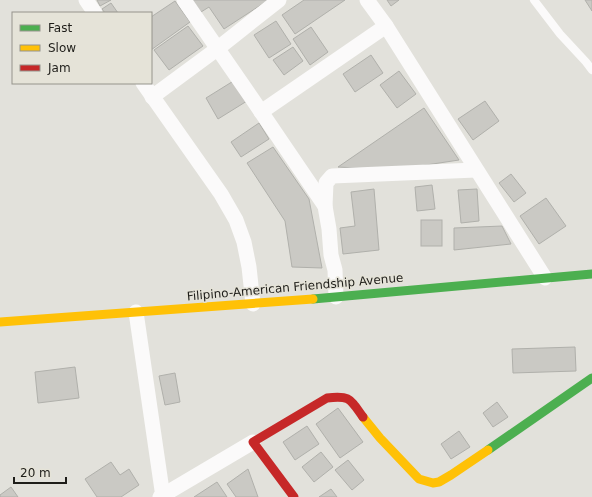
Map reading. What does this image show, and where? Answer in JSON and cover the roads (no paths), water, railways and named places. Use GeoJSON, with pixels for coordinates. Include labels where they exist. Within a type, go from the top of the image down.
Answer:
{"type":"FeatureCollection","features":[{"type":"Feature","properties":{"kind":"main road","name":"Filipino-American Friendship Avenue"},"geometry":{"type":"LineString","coordinates":[[0,322],[253,304],[592,274]]}},
{"type":"Feature","properties":{"kind":"main road"},"geometry":{"type":"LineString","coordinates":[[294,497],[253,442],[327,398],[341,396],[350,399],[380,438],[419,479],[427,482],[439,482],[592,378]]}},
{"type":"Feature","properties":{"kind":"street"},"geometry":{"type":"LineString","coordinates":[[86,0],[94,12]]}},
{"type":"Feature","properties":{"kind":"street"},"geometry":{"type":"LineString","coordinates":[[184,0],[325,206]]}},
{"type":"Feature","properties":{"kind":"street"},"geometry":{"type":"LineString","coordinates":[[152,97],[279,0]]}},
{"type":"Feature","properties":{"kind":"street"},"geometry":{"type":"LineString","coordinates":[[367,0],[386,26],[545,278]]}},
{"type":"Feature","properties":{"kind":"street"},"geometry":{"type":"LineString","coordinates":[[261,112],[386,26]]}},
{"type":"Feature","properties":{"kind":"street"},"geometry":{"type":"LineString","coordinates":[[144,84],[221,194],[236,220],[244,242],[249,267],[253,304]]}},
{"type":"Feature","properties":{"kind":"street"},"geometry":{"type":"LineString","coordinates":[[336,297],[335,270],[331,254],[325,206],[326,183],[332,176],[476,170]]}},
{"type":"Feature","properties":{"kind":"street"},"geometry":{"type":"LineString","coordinates":[[136,312],[162,497],[253,442]]}},
{"type":"Feature","properties":{"kind":"lane"},"geometry":{"type":"LineString","coordinates":[[534,0],[560,34],[592,70]]}}]}
